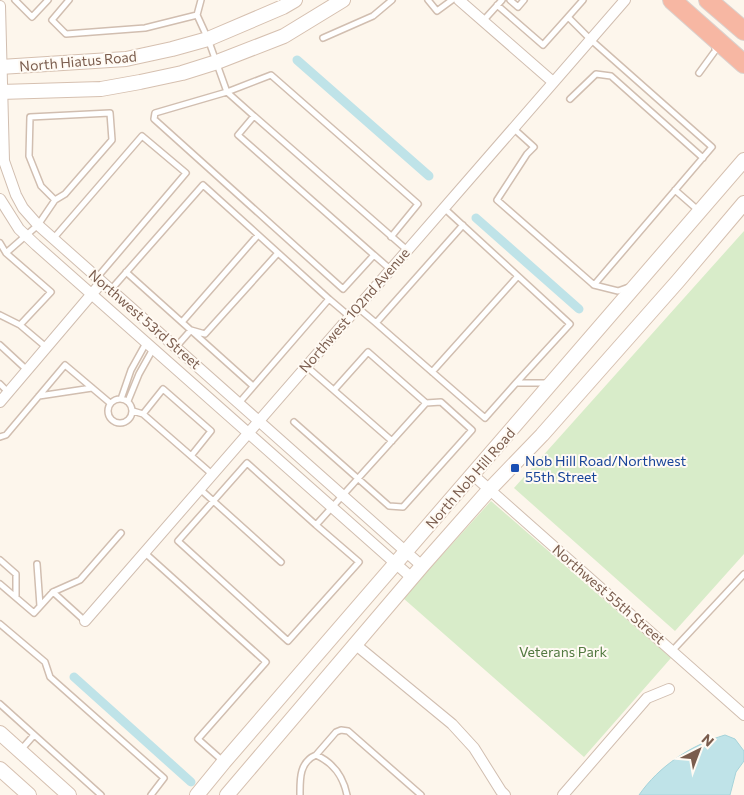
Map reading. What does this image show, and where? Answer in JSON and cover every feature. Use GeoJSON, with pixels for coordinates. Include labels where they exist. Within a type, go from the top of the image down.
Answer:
{"type":"FeatureCollection","features":[{"type":"Feature","properties":{"kind":"highway"},"geometry":{"type":"LineString","coordinates":[[672,0],[744,64]]}},
{"type":"Feature","properties":{"kind":"highway"},"geometry":{"type":"LineString","coordinates":[[708,0],[744,31]]}},
{"type":"Feature","properties":{"kind":"main road","name":"North Hiatus Road"},"geometry":{"type":"LineString","coordinates":[[1,67],[126,60],[208,39],[295,0]]}},
{"type":"Feature","properties":{"kind":"main road","name":"North Hiatus Road"},"geometry":{"type":"LineString","coordinates":[[1,92],[101,89],[182,73],[217,62],[284,36],[343,0]]}},
{"type":"Feature","properties":{"kind":"main road","name":"North Nob Hill Road"},"geometry":{"type":"LineString","coordinates":[[197,795],[744,160]]}},
{"type":"Feature","properties":{"kind":"main road","name":"North Nob Hill Road"},"geometry":{"type":"LineString","coordinates":[[227,795],[422,566],[489,490],[542,435],[744,203]]}},
{"type":"Feature","properties":{"kind":"main road"},"geometry":{"type":"LineString","coordinates":[[0,733],[69,795]]}},
{"type":"Feature","properties":{"kind":"main road"},"geometry":{"type":"LineString","coordinates":[[0,770],[29,795]]}},
{"type":"Feature","properties":{"kind":"street","name":"Northwest 102nd Avenue"},"geometry":{"type":"LineString","coordinates":[[85,622],[625,0]]}},
{"type":"Feature","properties":{"kind":"street"},"geometry":{"type":"LineString","coordinates":[[466,2],[484,21],[553,82]]}},
{"type":"Feature","properties":{"kind":"street","name":"Northwest 53rd Street"},"geometry":{"type":"LineString","coordinates":[[0,6],[4,161],[16,195],[23,208],[38,225],[102,278],[258,421],[422,566]]}},
{"type":"Feature","properties":{"kind":"street","name":"Northwest 53rd Street"},"geometry":{"type":"LineString","coordinates":[[0,199],[19,229],[26,236],[412,578]]}},
{"type":"Feature","properties":{"kind":"street"},"geometry":{"type":"LineString","coordinates":[[0,402],[92,294],[102,278]]}},
{"type":"Feature","properties":{"kind":"street","name":"Northwest 55th Street"},"geometry":{"type":"LineString","coordinates":[[473,475],[673,650],[744,715]]}},
{"type":"Feature","properties":{"kind":"street"},"geometry":{"type":"LineString","coordinates":[[356,645],[452,724],[474,748],[505,795]]}},
{"type":"Feature","properties":{"kind":"street"},"geometry":{"type":"LineString","coordinates":[[563,795],[647,698],[669,690]]}},
{"type":"Feature","properties":{"kind":"lane"},"geometry":{"type":"LineString","coordinates":[[15,0],[32,17],[48,0]]}},
{"type":"Feature","properties":{"kind":"lane"},"geometry":{"type":"LineString","coordinates":[[69,0],[52,20],[66,34],[145,28],[197,15]]}},
{"type":"Feature","properties":{"kind":"lane"},"geometry":{"type":"LineString","coordinates":[[201,0],[197,15],[217,62],[227,92],[407,250]]}},
{"type":"Feature","properties":{"kind":"lane"},"geometry":{"type":"LineString","coordinates":[[323,38],[373,16],[392,0]]}},
{"type":"Feature","properties":{"kind":"lane"},"geometry":{"type":"LineString","coordinates":[[428,0],[437,11],[452,0]]}},
{"type":"Feature","properties":{"kind":"lane"},"geometry":{"type":"LineString","coordinates":[[484,21],[502,0]]}},
{"type":"Feature","properties":{"kind":"lane"},"geometry":{"type":"LineString","coordinates":[[510,0],[518,7],[524,0]]}},
{"type":"Feature","properties":{"kind":"lane"},"geometry":{"type":"LineString","coordinates":[[497,5],[543,45],[583,0]]}},
{"type":"Feature","properties":{"kind":"lane"},"geometry":{"type":"LineString","coordinates":[[568,17],[590,39],[712,147],[594,284]]}},
{"type":"Feature","properties":{"kind":"lane"},"geometry":{"type":"LineString","coordinates":[[700,73],[715,51],[716,39]]}},
{"type":"Feature","properties":{"kind":"lane"},"geometry":{"type":"LineString","coordinates":[[570,99],[596,74],[611,76],[703,158]]}},
{"type":"Feature","properties":{"kind":"lane"},"geometry":{"type":"LineString","coordinates":[[374,255],[343,289],[154,119],[155,112],[227,92],[272,75],[418,204],[391,237]]}},
{"type":"Feature","properties":{"kind":"lane"},"geometry":{"type":"LineString","coordinates":[[6,252],[38,225],[55,200],[66,194],[112,140],[110,113],[30,117],[29,156],[41,186],[55,200]]}},
{"type":"Feature","properties":{"kind":"lane"},"geometry":{"type":"LineString","coordinates":[[254,116],[238,135],[390,269]]}},
{"type":"Feature","properties":{"kind":"lane"},"geometry":{"type":"LineString","coordinates":[[513,128],[534,147],[527,154],[497,200],[594,284],[618,291],[638,283]]}},
{"type":"Feature","properties":{"kind":"lane"},"geometry":{"type":"LineString","coordinates":[[54,239],[142,136],[186,173],[102,278]]}},
{"type":"Feature","properties":{"kind":"lane"},"geometry":{"type":"LineString","coordinates":[[115,285],[203,186],[349,316]]}},
{"type":"Feature","properties":{"kind":"lane"},"geometry":{"type":"LineString","coordinates":[[675,190],[700,212]]}},
{"type":"Feature","properties":{"kind":"lane"},"geometry":{"type":"LineString","coordinates":[[357,307],[485,418],[570,324],[444,208]]}},
{"type":"Feature","properties":{"kind":"lane"},"geometry":{"type":"LineString","coordinates":[[376,323],[463,225]]}},
{"type":"Feature","properties":{"kind":"lane"},"geometry":{"type":"LineString","coordinates":[[182,322],[258,235]]}},
{"type":"Feature","properties":{"kind":"lane"},"geometry":{"type":"LineString","coordinates":[[0,243],[6,252],[51,292],[20,324]]}},
{"type":"Feature","properties":{"kind":"lane"},"geometry":{"type":"LineString","coordinates":[[191,330],[205,334],[278,253]]}},
{"type":"Feature","properties":{"kind":"lane"},"geometry":{"type":"LineString","coordinates":[[126,272],[253,386]]}},
{"type":"Feature","properties":{"kind":"lane"},"geometry":{"type":"LineString","coordinates":[[432,372],[518,276]]}},
{"type":"Feature","properties":{"kind":"lane"},"geometry":{"type":"LineString","coordinates":[[239,403],[329,299]]}},
{"type":"Feature","properties":{"kind":"lane"},"geometry":{"type":"LineString","coordinates":[[0,315],[20,324],[46,348]]}},
{"type":"Feature","properties":{"kind":"lane"},"geometry":{"type":"LineString","coordinates":[[176,347],[191,330]]}},
{"type":"Feature","properties":{"kind":"lane"},"geometry":{"type":"LineString","coordinates":[[0,345],[27,370]]}},
{"type":"Feature","properties":{"kind":"lane"},"geometry":{"type":"LineString","coordinates":[[120,399],[131,370],[150,346]]}},
{"type":"Feature","properties":{"kind":"lane"},"geometry":{"type":"LineString","coordinates":[[128,401],[150,346]]}},
{"type":"Feature","properties":{"kind":"lane"},"geometry":{"type":"LineString","coordinates":[[294,422],[389,506],[402,507],[472,430],[440,402],[426,402],[368,352],[334,390]]}},
{"type":"Feature","properties":{"kind":"lane"},"geometry":{"type":"LineString","coordinates":[[0,437],[6,435],[65,364],[110,403]]}},
{"type":"Feature","properties":{"kind":"lane"},"geometry":{"type":"LineString","coordinates":[[306,366],[392,441]]}},
{"type":"Feature","properties":{"kind":"lane"},"geometry":{"type":"LineString","coordinates":[[516,383],[553,383]]}},
{"type":"Feature","properties":{"kind":"lane"},"geometry":{"type":"LineString","coordinates":[[0,384],[8,392]]}},
{"type":"Feature","properties":{"kind":"lane"},"geometry":{"type":"LineString","coordinates":[[38,396],[92,388]]}},
{"type":"Feature","properties":{"kind":"lane"},"geometry":{"type":"LineString","coordinates":[[143,414],[163,389],[211,431],[191,456]]}},
{"type":"Feature","properties":{"kind":"lane"},"geometry":{"type":"LineString","coordinates":[[120,399],[128,401],[132,407],[132,415],[124,423],[116,423],[108,414],[110,403],[120,399]]}},
{"type":"Feature","properties":{"kind":"lane"},"geometry":{"type":"LineString","coordinates":[[316,524],[426,402]]}},
{"type":"Feature","properties":{"kind":"lane"},"geometry":{"type":"LineString","coordinates":[[132,411],[143,414],[213,474]]}},
{"type":"Feature","properties":{"kind":"lane"},"geometry":{"type":"LineString","coordinates":[[247,463],[316,524],[360,562],[288,641],[178,541],[247,463]]}},
{"type":"Feature","properties":{"kind":"lane"},"geometry":{"type":"LineString","coordinates":[[200,489],[281,562]]}},
{"type":"Feature","properties":{"kind":"lane"},"geometry":{"type":"LineString","coordinates":[[0,584],[34,613],[53,592],[80,580],[121,533]]}},
{"type":"Feature","properties":{"kind":"lane"},"geometry":{"type":"LineString","coordinates":[[145,553],[266,662],[198,739],[224,762]]}},
{"type":"Feature","properties":{"kind":"lane"},"geometry":{"type":"LineString","coordinates":[[0,560],[16,574],[16,597]]}},
{"type":"Feature","properties":{"kind":"lane"},"geometry":{"type":"LineString","coordinates":[[37,564],[40,606]]}},
{"type":"Feature","properties":{"kind":"lane"},"geometry":{"type":"LineString","coordinates":[[673,650],[744,574]]}},
{"type":"Feature","properties":{"kind":"lane"},"geometry":{"type":"LineString","coordinates":[[53,592],[85,622]]}},
{"type":"Feature","properties":{"kind":"lane"},"geometry":{"type":"LineString","coordinates":[[0,624],[45,662],[50,677],[164,778],[151,795]]}},
{"type":"Feature","properties":{"kind":"lane"},"geometry":{"type":"LineString","coordinates":[[0,704],[101,795]]}},
{"type":"Feature","properties":{"kind":"lane"},"geometry":{"type":"LineString","coordinates":[[300,795],[300,773],[307,760],[316,755],[336,732],[340,730],[348,731],[420,795]]}},
{"type":"Feature","properties":{"kind":"lane"},"geometry":{"type":"LineString","coordinates":[[20,751],[34,735]]}},
{"type":"Feature","properties":{"kind":"lane"},"geometry":{"type":"LineString","coordinates":[[316,755],[337,770],[347,795]]}},
{"type":"Feature","properties":{"kind":"green space"},"geometry":{"type":"Polygon","coordinates":[[[744,231],[744,554],[675,631],[514,488],[744,231]]]}},
{"type":"Feature","properties":{"kind":"green space","name":"Veterans Park"},"geometry":{"type":"Polygon","coordinates":[[[491,501],[671,658],[584,757],[403,598],[491,501]]]}},
{"type":"Feature","properties":{"kind":"water"},"geometry":{"type":"Polygon","coordinates":[[[725,735],[735,739],[744,751],[744,761],[736,772],[730,795],[639,795],[656,775],[677,758],[712,739],[725,735]]]}},
{"type":"Feature","properties":{"kind":"waterway"},"geometry":{"type":"LineString","coordinates":[[297,60],[429,176]]}},
{"type":"Feature","properties":{"kind":"waterway"},"geometry":{"type":"LineString","coordinates":[[476,218],[579,309]]}},
{"type":"Feature","properties":{"kind":"waterway"},"geometry":{"type":"LineString","coordinates":[[74,677],[191,782]]}},
{"type":"Feature","properties":{"kind":"place","name":"Nob Hill Road/Northwest 55th Street"},"geometry":{"type":"Point","coordinates":[515,468]}}]}
